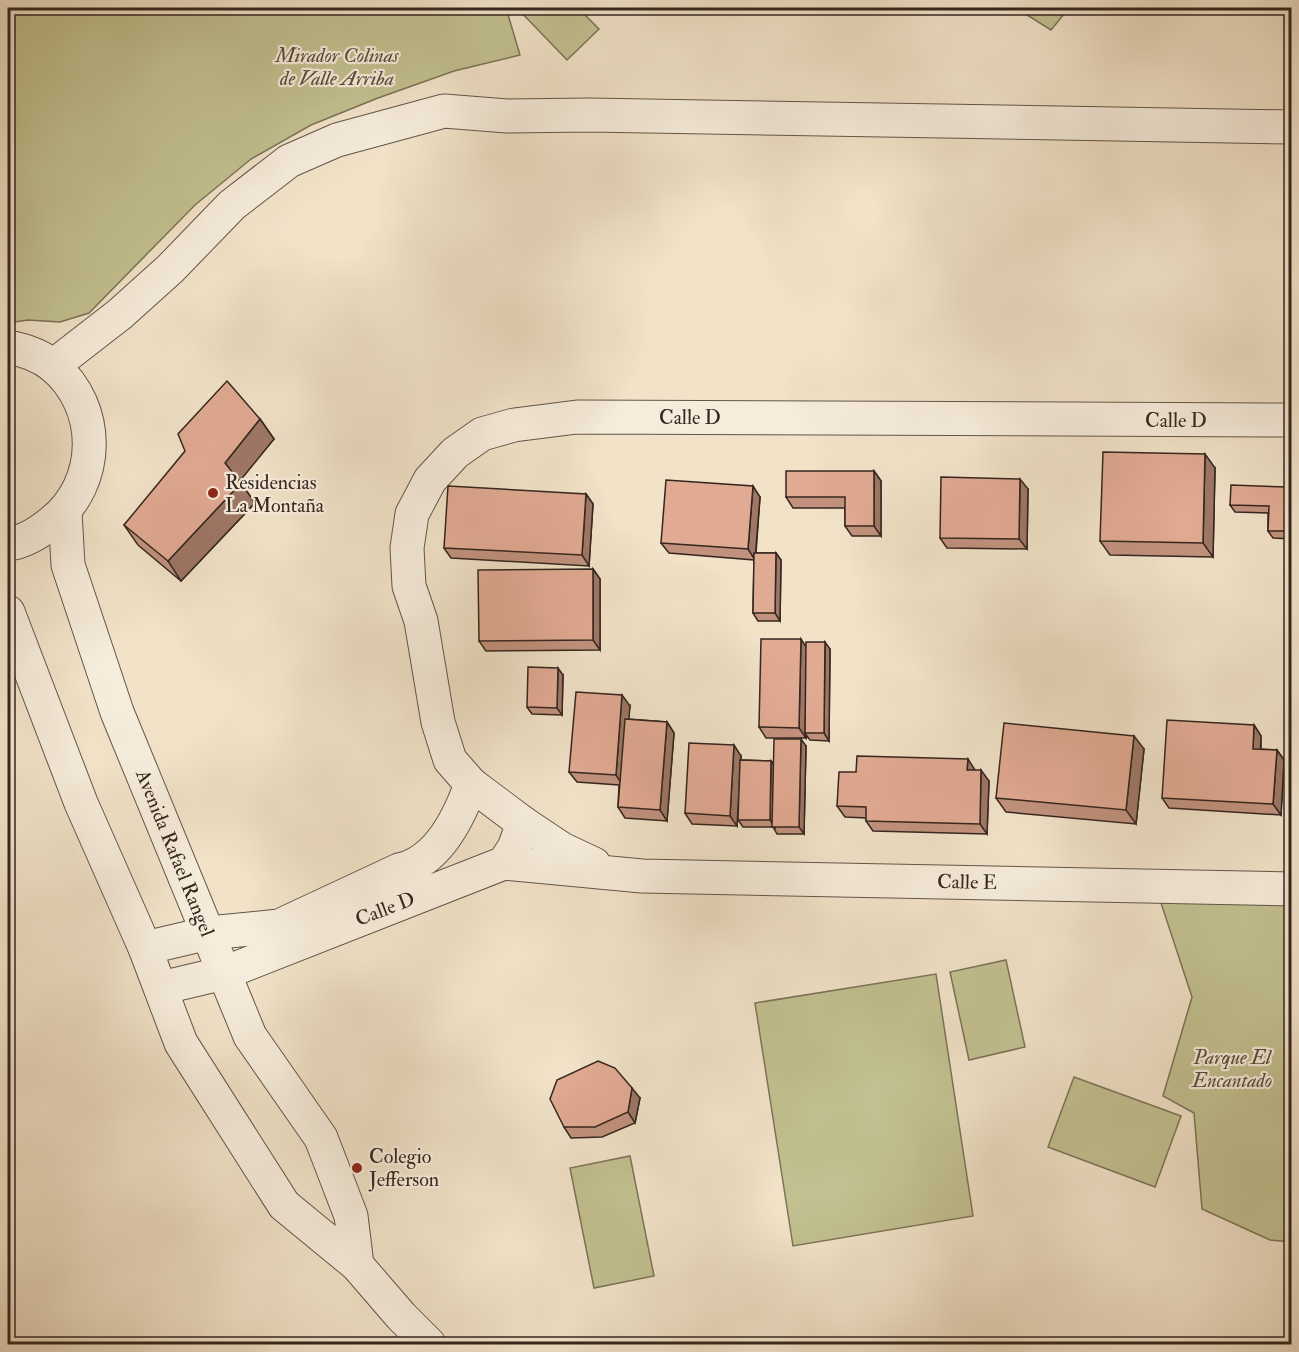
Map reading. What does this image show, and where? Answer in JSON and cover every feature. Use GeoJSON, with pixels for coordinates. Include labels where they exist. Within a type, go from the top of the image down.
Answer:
{"type":"FeatureCollection","features":[{"type":"Feature","properties":{"kind":"street"},"geometry":{"type":"LineString","coordinates":[[53,366],[120,315],[170,269],[232,205],[289,161],[338,140],[444,111],[507,116],[590,115],[1292,127]]}},
{"type":"Feature","properties":{"kind":"street"},"geometry":{"type":"LineString","coordinates":[[8,346],[28,351],[53,366],[75,390],[88,420],[91,453],[83,484],[65,512],[40,532],[8,544]]}},
{"type":"Feature","properties":{"kind":"street","name":"Calle D"},"geometry":{"type":"LineString","coordinates":[[523,823],[471,784],[450,760],[438,722],[421,621],[409,586],[407,548],[412,514],[430,480],[455,453],[482,434],[514,424],[577,417],[1292,420]]}},
{"type":"Feature","properties":{"kind":"street","name":"Avenida Rafael Rangel"},"geometry":{"type":"LineString","coordinates":[[65,512],[68,565],[117,712],[250,1036],[321,1138],[351,1216],[357,1265]]}},
{"type":"Feature","properties":{"kind":"street"},"geometry":{"type":"LineString","coordinates":[[8,612],[81,803],[145,948],[181,1043],[284,1205],[357,1265],[401,1316],[429,1344]]}},
{"type":"Feature","properties":{"kind":"street","name":"Calle D"},"geometry":{"type":"LineString","coordinates":[[145,948],[209,933],[279,926],[399,870],[412,867],[439,845],[456,817],[471,784]]}},
{"type":"Feature","properties":{"kind":"street"},"geometry":{"type":"LineString","coordinates":[[504,863],[514,848],[523,823]]}},
{"type":"Feature","properties":{"kind":"street","name":"Calle E"},"geometry":{"type":"LineString","coordinates":[[523,823],[562,849],[592,863],[642,876]]}},
{"type":"Feature","properties":{"kind":"street","name":"Calle D"},"geometry":{"type":"LineString","coordinates":[[161,988],[224,973],[504,863]]}},
{"type":"Feature","properties":{"kind":"street","name":"Calle E"},"geometry":{"type":"LineString","coordinates":[[504,863],[642,876],[1292,889]]}},
{"type":"Feature","properties":{"kind":"street"},"geometry":{"type":"LineString","coordinates":[[284,1205],[306,1214],[318,1209],[327,1201],[334,1173]]}},
{"type":"Feature","properties":{"kind":"green space","name":"Mirador Colinas de Valle Arriba"},"geometry":{"type":"Polygon","coordinates":[[[8,8],[506,8],[520,55],[454,71],[311,125],[251,159],[195,205],[89,313],[60,322],[28,320],[8,323],[8,8]]]}},
{"type":"Feature","properties":{"kind":"green space"},"geometry":{"type":"Polygon","coordinates":[[[517,8],[578,8],[599,29],[567,60],[517,8]]]}},
{"type":"Feature","properties":{"kind":"green space"},"geometry":{"type":"Polygon","coordinates":[[[1016,8],[1069,8],[1051,30],[1016,8]]]}},
{"type":"Feature","properties":{"kind":"green space","name":"Parque El Encantado"},"geometry":{"type":"Polygon","coordinates":[[[1291,900],[1291,1242],[1270,1240],[1202,1209],[1194,1113],[1163,1096],[1192,997],[1161,903],[1291,900]]]}},
{"type":"Feature","properties":{"kind":"green space"},"geometry":{"type":"Polygon","coordinates":[[[1006,960],[1025,1047],[969,1060],[950,972],[1006,960]]]}},
{"type":"Feature","properties":{"kind":"green space"},"geometry":{"type":"Polygon","coordinates":[[[936,974],[973,1216],[793,1246],[755,1003],[936,974]]]}},
{"type":"Feature","properties":{"kind":"green space"},"geometry":{"type":"Polygon","coordinates":[[[1074,1077],[1181,1116],[1155,1187],[1048,1147],[1074,1077]]]}},
{"type":"Feature","properties":{"kind":"green space"},"geometry":{"type":"Polygon","coordinates":[[[630,1156],[654,1276],[594,1288],[570,1168],[630,1156]]]}},
{"type":"Feature","properties":{"kind":"building"},"geometry":{"type":"Polygon","coordinates":[[[227,381],[260,419],[225,463],[241,483],[168,561],[124,525],[185,451],[178,434],[227,381]]]}},
{"type":"Feature","properties":{"kind":"building"},"geometry":{"type":"Polygon","coordinates":[[[1103,452],[1205,454],[1203,543],[1100,541],[1103,452]]]}},
{"type":"Feature","properties":{"kind":"building"},"geometry":{"type":"Polygon","coordinates":[[[1291,464],[1292,530],[1289,530],[1291,464]]]}},
{"type":"Feature","properties":{"kind":"building"},"geometry":{"type":"Polygon","coordinates":[[[786,471],[874,471],[874,526],[845,526],[845,497],[786,497],[786,471]]]}},
{"type":"Feature","properties":{"kind":"building"},"geometry":{"type":"Polygon","coordinates":[[[941,477],[1020,479],[1019,539],[940,538],[941,477]]]}},
{"type":"Feature","properties":{"kind":"building"},"geometry":{"type":"Polygon","coordinates":[[[666,480],[753,486],[748,549],[661,543],[666,480]]]}},
{"type":"Feature","properties":{"kind":"building"},"geometry":{"type":"Polygon","coordinates":[[[1231,485],[1287,487],[1286,531],[1268,531],[1269,506],[1230,505],[1231,485]]]}},
{"type":"Feature","properties":{"kind":"building"},"geometry":{"type":"Polygon","coordinates":[[[448,486],[586,494],[582,555],[444,548],[448,486]]]}},
{"type":"Feature","properties":{"kind":"building"},"geometry":{"type":"Polygon","coordinates":[[[754,553],[776,553],[775,613],[753,613],[754,553]]]}},
{"type":"Feature","properties":{"kind":"building"},"geometry":{"type":"Polygon","coordinates":[[[593,569],[593,640],[479,641],[478,570],[593,569]]]}},
{"type":"Feature","properties":{"kind":"building"},"geometry":{"type":"Polygon","coordinates":[[[761,639],[801,639],[799,728],[759,727],[761,639]]]}},
{"type":"Feature","properties":{"kind":"building"},"geometry":{"type":"Polygon","coordinates":[[[806,642],[825,642],[824,733],[805,733],[806,642]]]}},
{"type":"Feature","properties":{"kind":"building"},"geometry":{"type":"Polygon","coordinates":[[[528,667],[558,668],[557,708],[527,707],[528,667]]]}},
{"type":"Feature","properties":{"kind":"building"},"geometry":{"type":"Polygon","coordinates":[[[576,692],[622,695],[616,775],[569,772],[576,692]]]}},
{"type":"Feature","properties":{"kind":"building"},"geometry":{"type":"Polygon","coordinates":[[[625,719],[667,722],[660,810],[618,807],[625,719]]]}},
{"type":"Feature","properties":{"kind":"building"},"geometry":{"type":"Polygon","coordinates":[[[1167,720],[1254,725],[1253,749],[1277,750],[1273,804],[1162,798],[1167,720]]]}},
{"type":"Feature","properties":{"kind":"building"},"geometry":{"type":"Polygon","coordinates":[[[1004,723],[1134,736],[1126,810],[996,798],[1004,723]]]}},
{"type":"Feature","properties":{"kind":"building"},"geometry":{"type":"Polygon","coordinates":[[[774,739],[801,739],[799,827],[772,827],[774,739]]]}},
{"type":"Feature","properties":{"kind":"building"},"geometry":{"type":"Polygon","coordinates":[[[689,743],[734,745],[730,816],[685,813],[689,743]]]}},
{"type":"Feature","properties":{"kind":"building"},"geometry":{"type":"Polygon","coordinates":[[[857,756],[968,759],[967,770],[981,770],[980,824],[866,821],[866,807],[837,806],[839,772],[856,772],[857,756]]]}},
{"type":"Feature","properties":{"kind":"building"},"geometry":{"type":"Polygon","coordinates":[[[740,760],[771,761],[770,820],[738,820],[740,760]]]}},
{"type":"Feature","properties":{"kind":"building"},"geometry":{"type":"Polygon","coordinates":[[[598,1061],[615,1068],[632,1088],[628,1112],[595,1127],[564,1127],[550,1099],[557,1080],[598,1061]]]}},
{"type":"Feature","properties":{"kind":"place","name":"Residencias La Montaña"},"geometry":{"type":"Point","coordinates":[213,493]}},
{"type":"Feature","properties":{"kind":"place","name":"Colegio Jefferson"},"geometry":{"type":"Point","coordinates":[357,1168]}}]}
